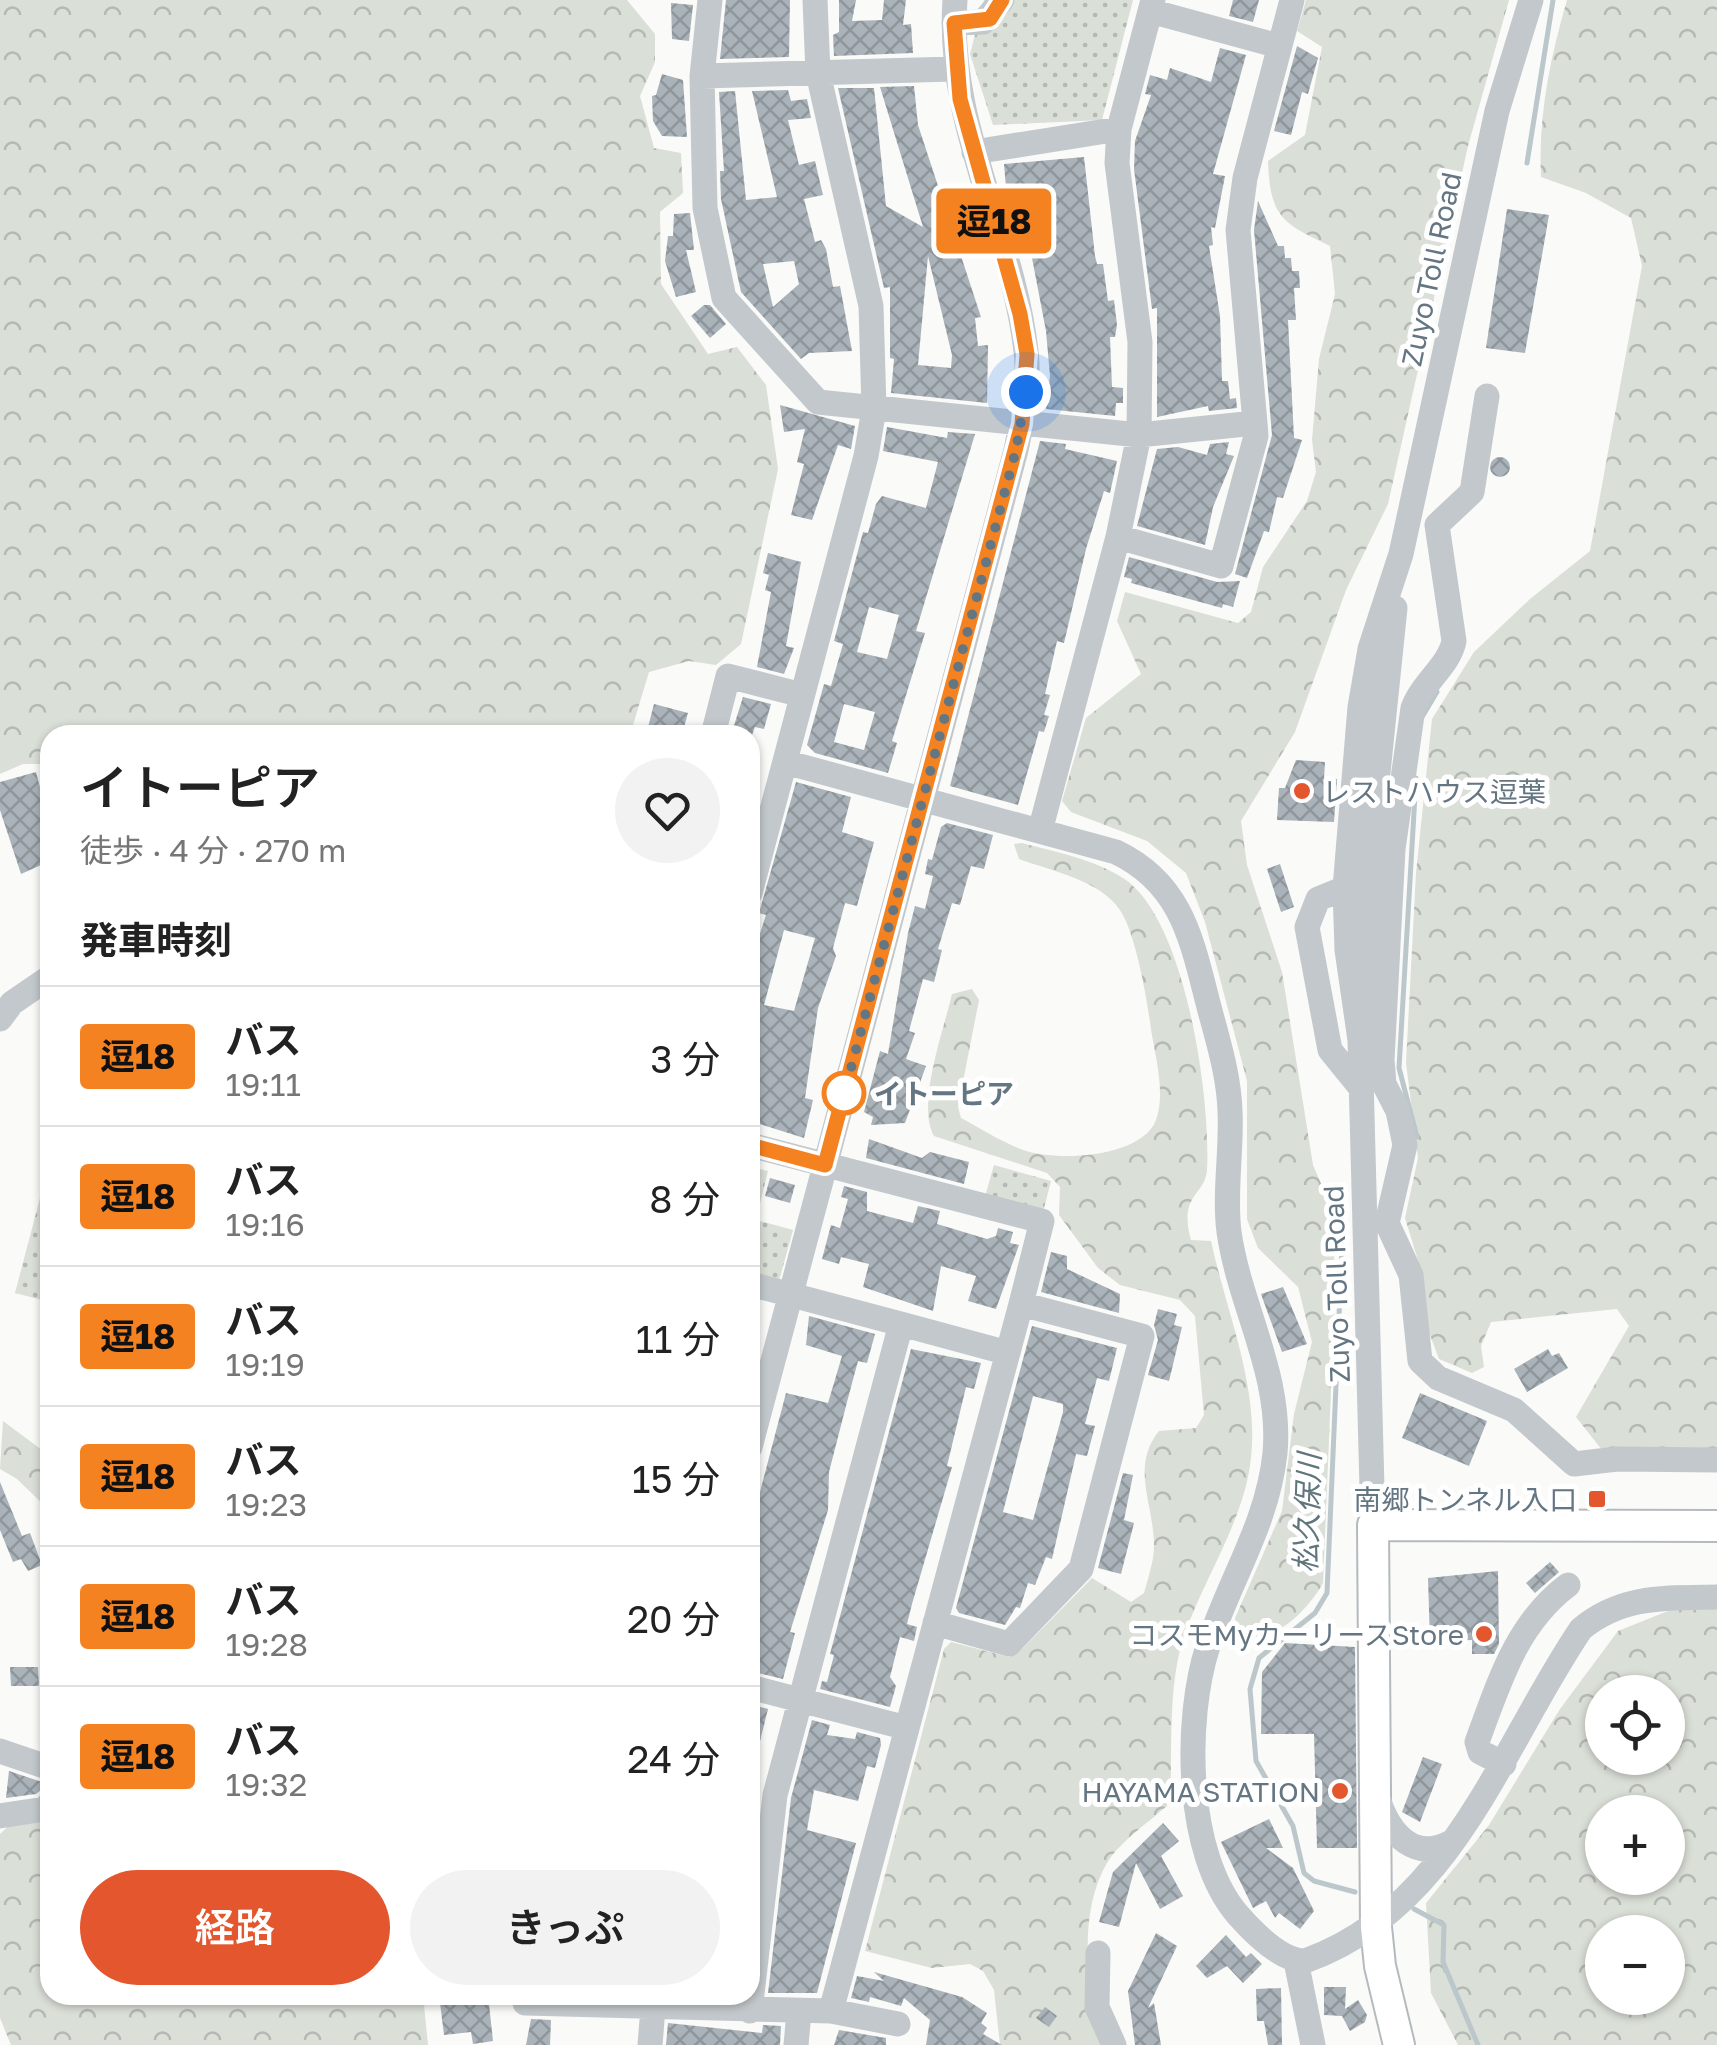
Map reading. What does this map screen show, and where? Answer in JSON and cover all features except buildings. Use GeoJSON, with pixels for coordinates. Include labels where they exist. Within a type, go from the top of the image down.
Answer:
{"type":"FeatureCollection","features":[{"type":"Feature","properties":{"kind":"main road"},"geometry":{"type":"LineString","coordinates":[[1399,2045],[1380,1966],[1376,1927],[1373,1526],[1717,1526]]}},
{"type":"Feature","properties":{"kind":"street"},"geometry":{"type":"LineString","coordinates":[[710,0],[702,76],[705,208],[724,298],[818,402],[1140,435],[1255,423]]}},
{"type":"Feature","properties":{"kind":"street"},"geometry":{"type":"LineString","coordinates":[[760,854],[866,456],[874,409],[870,306],[818,72],[816,0]]}},
{"type":"Feature","properties":{"kind":"street"},"geometry":{"type":"LineString","coordinates":[[760,1402],[1022,424],[1027,354],[1020,314],[954,69],[954,11],[990,19],[1002,0]]}},
{"type":"Feature","properties":{"kind":"street"},"geometry":{"type":"LineString","coordinates":[[1118,538],[1222,566],[1255,423],[1238,230],[1245,178],[1292,0]]}},
{"type":"Feature","properties":{"kind":"street","name":"Zuyo Toll Road"},"geometry":{"type":"LineString","coordinates":[[1360,1040],[1347,950],[1346,888],[1360,707],[1370,650],[1401,554],[1497,111],[1531,0]]}},
{"type":"Feature","properties":{"kind":"street"},"geometry":{"type":"LineString","coordinates":[[1040,831],[1118,538],[1140,435],[1140,342],[1120,202],[1118,129],[1151,6],[1280,46]]}},
{"type":"Feature","properties":{"kind":"street"},"geometry":{"type":"LineString","coordinates":[[702,76],[954,69]]}},
{"type":"Feature","properties":{"kind":"street"},"geometry":{"type":"LineString","coordinates":[[974,152],[1118,129]]}},
{"type":"Feature","properties":{"kind":"street"},"geometry":{"type":"LineString","coordinates":[[1487,396],[1472,492],[1437,526],[1454,641],[1452,652],[1418,692],[1413,708],[1393,848],[1382,1074],[1398,1111],[1405,1145],[1387,1223],[1411,1276],[1416,1351],[1432,1375],[1514,1410],[1574,1464],[1717,1460]]}},
{"type":"Feature","properties":{"kind":"street","name":"Zuyo Toll Road"},"geometry":{"type":"LineString","coordinates":[[1373,1526],[1360,1040],[1374,810],[1401,554]]}},
{"type":"Feature","properties":{"kind":"street"},"geometry":{"type":"LineString","coordinates":[[716,725],[728,676],[802,694]]}},
{"type":"Feature","properties":{"kind":"street"},"geometry":{"type":"LineString","coordinates":[[784,762],[1116,852],[1163,886],[1190,928],[1220,1046],[1230,1109],[1229,1232],[1266,1360],[1275,1448],[1262,1513],[1202,1667],[1196,1819],[1208,1870],[1226,1900],[1254,1931],[1296,1961],[1313,2045]]}},
{"type":"Feature","properties":{"kind":"street"},"geometry":{"type":"LineString","coordinates":[[1346,888],[1318,899],[1307,927],[1330,1050],[1360,1088]]}},
{"type":"Feature","properties":{"kind":"street"},"geometry":{"type":"LineString","coordinates":[[0,1019],[12,1004],[40,984]]}},
{"type":"Feature","properties":{"kind":"street"},"geometry":{"type":"LineString","coordinates":[[760,1149],[1042,1222],[831,2011]]}},
{"type":"Feature","properties":{"kind":"street"},"geometry":{"type":"LineString","coordinates":[[760,1287],[1008,1352]]}},
{"type":"Feature","properties":{"kind":"street"},"geometry":{"type":"LineString","coordinates":[[935,1623],[1008,1644],[1081,1569],[1142,1336],[1021,1304]]}},
{"type":"Feature","properties":{"kind":"street"},"geometry":{"type":"LineString","coordinates":[[760,1924],[773,1811],[900,1324]]}},
{"type":"Feature","properties":{"kind":"street"},"geometry":{"type":"LineString","coordinates":[[1504,1764],[1480,1752],[1477,1742],[1516,1644],[1547,1600],[1568,1584]]}},
{"type":"Feature","properties":{"kind":"street"},"geometry":{"type":"LineString","coordinates":[[1296,1961],[1323,1954],[1376,1927],[1454,1840],[1504,1764],[1581,1628],[1600,1613],[1643,1600],[1717,1598]]}},
{"type":"Feature","properties":{"kind":"street"},"geometry":{"type":"LineString","coordinates":[[760,1690],[907,1728]]}},
{"type":"Feature","properties":{"kind":"street"},"geometry":{"type":"LineString","coordinates":[[0,1752],[40,1765]]}},
{"type":"Feature","properties":{"kind":"street"},"geometry":{"type":"LineString","coordinates":[[1375,1789],[1392,1830],[1404,1842],[1422,1850],[1438,1850],[1454,1840]]}},
{"type":"Feature","properties":{"kind":"street"},"geometry":{"type":"LineString","coordinates":[[0,1816],[40,1810]]}},
{"type":"Feature","properties":{"kind":"street"},"geometry":{"type":"LineString","coordinates":[[1098,1953],[1098,2007],[1114,2045]]}},
{"type":"Feature","properties":{"kind":"street"},"geometry":{"type":"LineString","coordinates":[[650,2045],[654,2005]]}},
{"type":"Feature","properties":{"kind":"street"},"geometry":{"type":"LineString","coordinates":[[686,2005],[750,2011],[831,2011],[898,2024]]}},
{"type":"Feature","properties":{"kind":"street"},"geometry":{"type":"LineString","coordinates":[[750,2011],[751,2005]]}},
{"type":"Feature","properties":{"kind":"street"},"geometry":{"type":"LineString","coordinates":[[796,2045],[799,2012]]}},
{"type":"Feature","properties":{"kind":"green space"},"geometry":{"type":"Polygon","coordinates":[[[0,0],[627,0],[655,34],[655,62],[640,96],[654,148],[681,153],[683,193],[660,212],[661,284],[708,354],[737,347],[766,385],[778,469],[741,644],[716,665],[689,661],[649,672],[633,725],[40,725],[40,764],[23,764],[0,774],[0,0]]]}},
{"type":"Feature","properties":{"kind":"green space"},"geometry":{"type":"Polygon","coordinates":[[[984,0],[1133,0],[1102,120],[993,125],[970,54],[984,0]]]}},
{"type":"Feature","properties":{"kind":"green space"},"geometry":{"type":"Polygon","coordinates":[[[1306,0],[1509,0],[1468,146],[1388,504],[1346,590],[1295,732],[1241,821],[1247,865],[1282,972],[1313,1165],[1333,1211],[1335,1295],[1323,1583],[1288,1624],[1264,1635],[1251,1636],[1238,1634],[1235,1618],[1282,1511],[1294,1414],[1312,1342],[1298,1287],[1258,1248],[1247,1219],[1247,1081],[1205,922],[1186,873],[1147,841],[1071,812],[1062,801],[1086,718],[1141,674],[1117,621],[1125,592],[1238,623],[1251,612],[1263,567],[1307,501],[1316,472],[1312,440],[1319,359],[1335,294],[1330,246],[1300,231],[1282,216],[1272,195],[1268,161],[1305,135],[1322,47],[1297,31],[1306,0]]]}},
{"type":"Feature","properties":{"kind":"green space"},"geometry":{"type":"Polygon","coordinates":[[[1567,0],[1717,0],[1717,1451],[1602,1450],[1576,1417],[1629,1326],[1617,1309],[1491,1322],[1481,1346],[1484,1367],[1472,1373],[1439,1359],[1427,1327],[1421,1270],[1405,1218],[1418,1158],[1406,1063],[1416,873],[1432,719],[1474,652],[1530,599],[1590,551],[1642,266],[1631,218],[1586,193],[1541,177],[1546,88],[1567,0]]]}},
{"type":"Feature","properties":{"kind":"green space"},"geometry":{"type":"Polygon","coordinates":[[[1014,844],[1087,861],[1123,878],[1145,899],[1163,931],[1190,1013],[1204,1100],[1207,1170],[1190,1204],[1188,1225],[1191,1240],[1211,1241],[1240,1348],[1250,1403],[1251,1458],[1247,1482],[1232,1527],[1192,1614],[1179,1656],[1173,1698],[1170,1803],[1113,1855],[1092,1905],[1088,1929],[1090,1979],[1109,2045],[1000,2045],[994,1990],[983,1971],[970,1964],[932,1968],[865,1951],[944,1649],[951,1642],[1009,1657],[1023,1648],[1092,1578],[1131,1602],[1144,1593],[1154,1546],[1145,1472],[1150,1445],[1159,1431],[1196,1428],[1204,1415],[1195,1316],[1180,1300],[1120,1285],[1098,1268],[1059,1215],[1060,1187],[1047,1173],[934,1136],[929,1122],[930,1087],[952,994],[972,989],[979,1000],[958,1107],[961,1118],[1023,1150],[1055,1156],[1116,1149],[1148,1133],[1156,1120],[1160,1098],[1157,1063],[1140,967],[1126,921],[1111,900],[1088,884],[1019,859],[1014,844]]]}},
{"type":"Feature","properties":{"kind":"green space"},"geometry":{"type":"Polygon","coordinates":[[[994,1165],[1051,1181],[1042,1216],[984,1200],[994,1165]]]}},
{"type":"Feature","properties":{"kind":"green space"},"geometry":{"type":"Polygon","coordinates":[[[760,1169],[768,1171],[760,1204],[760,1169]]]}},
{"type":"Feature","properties":{"kind":"green space"},"geometry":{"type":"Polygon","coordinates":[[[40,1198],[40,1299],[15,1293],[40,1198]]]}},
{"type":"Feature","properties":{"kind":"green space"},"geometry":{"type":"Polygon","coordinates":[[[760,1221],[793,1230],[779,1281],[760,1276],[760,1221]]]}},
{"type":"Feature","properties":{"kind":"green space"},"geometry":{"type":"Polygon","coordinates":[[[3,1421],[40,1449],[40,1501],[17,1479],[0,1469],[3,1421]]]}},
{"type":"Feature","properties":{"kind":"green space"},"geometry":{"type":"Polygon","coordinates":[[[1703,1597],[1717,1599],[1717,2045],[1458,2045],[1431,1993],[1426,1903],[1489,1825],[1585,1675],[1585,1775],[1685,1775],[1685,1675],[1585,1675],[1618,1631],[1703,1597]]]}},
{"type":"Feature","properties":{"kind":"green space"},"geometry":{"type":"Polygon","coordinates":[[[21,1814],[40,1817],[40,2005],[424,2005],[428,2045],[11,2045],[0,2018],[0,1834],[21,1814]]]}},
{"type":"Feature","properties":{"kind":"waterway"},"geometry":{"type":"LineString","coordinates":[[1527,163],[1553,0]]}},
{"type":"Feature","properties":{"kind":"waterway"},"geometry":{"type":"LineString","coordinates":[[1422,717],[1437,692]]}},
{"type":"Feature","properties":{"kind":"waterway"},"geometry":{"type":"LineString","coordinates":[[1416,778],[1399,1068],[1417,1137]]}},
{"type":"Feature","properties":{"kind":"waterway","name":"松久保川"},"geometry":{"type":"LineString","coordinates":[[1342,1247],[1327,1593],[1315,1613],[1259,1658],[1250,1689],[1256,1761],[1293,1826],[1304,1873],[1314,1881],[1355,1892]]}},
{"type":"Feature","properties":{"kind":"waterway","name":"松久保川"},"geometry":{"type":"LineString","coordinates":[[1414,1909],[1444,1925],[1443,1962],[1478,2045]]}},
{"type":"Feature","properties":{"kind":"bus line","name":"逗18"},"geometry":{"type":"LineString","coordinates":[[760,1148],[825,1165],[1022,424],[1027,354],[1020,314],[954,69],[954,23],[990,19],[1002,0]]}},
{"type":"Feature","properties":{"kind":"place","name":"レストハウス逗葉"},"geometry":{"type":"Point","coordinates":[1302,791]}},
{"type":"Feature","properties":{"kind":"place","name":"イトーピア"},"geometry":{"type":"Point","coordinates":[844,1093]}},
{"type":"Feature","properties":{"kind":"place","name":"南郷トンネル入口"},"geometry":{"type":"Point","coordinates":[1597,1499]}},
{"type":"Feature","properties":{"kind":"place","name":"コスモMyカーリースStore"},"geometry":{"type":"Point","coordinates":[1484,1634]}},
{"type":"Feature","properties":{"kind":"place","name":"HAYAMA STATION"},"geometry":{"type":"Point","coordinates":[1340,1791]}},
{"type":"Feature","properties":{"kind":"route"},"geometry":{"type":"LineString","coordinates":[[844,1093],[841,1106],[1016,450],[1026,392]]}}]}
